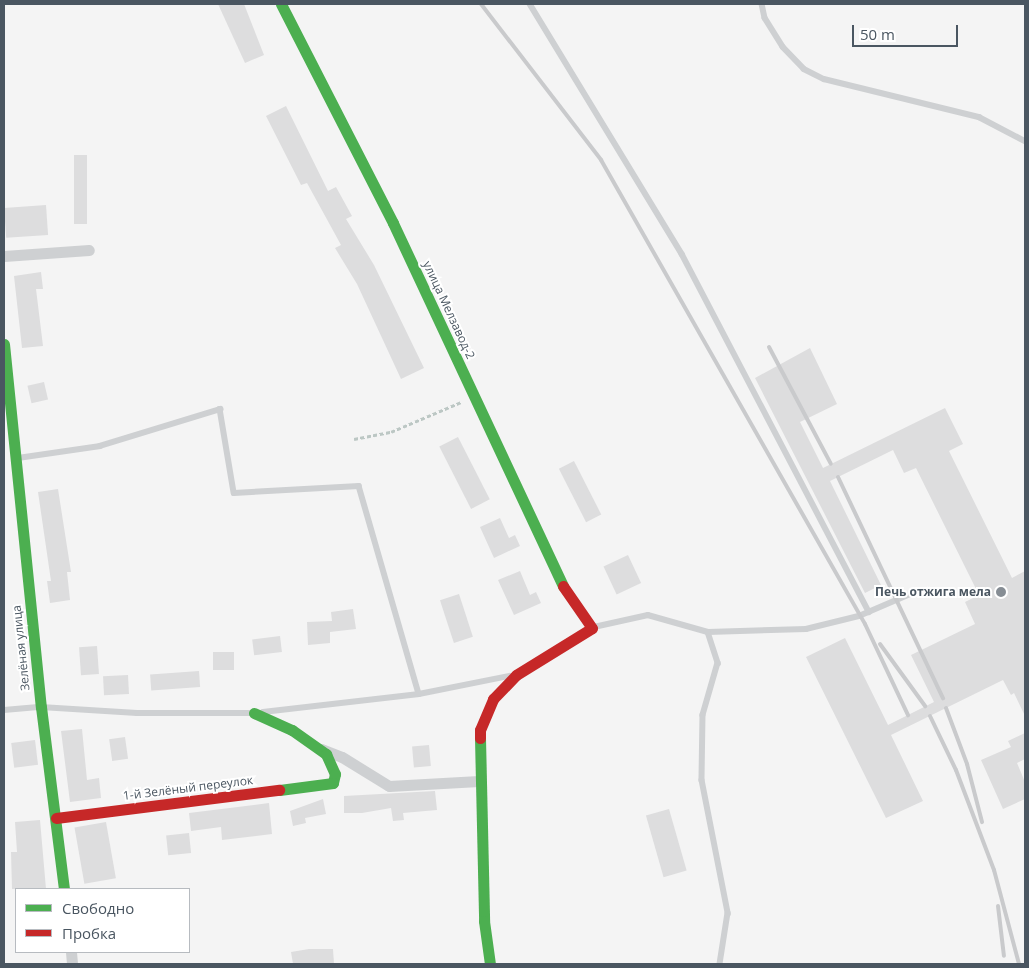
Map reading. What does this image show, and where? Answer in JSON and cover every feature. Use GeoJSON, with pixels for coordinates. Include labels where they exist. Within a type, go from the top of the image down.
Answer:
{"type":"FeatureCollection","features":[{"type":"Feature","properties":{"kind":"street","name":"улица Мелзавод-2"},"geometry":{"type":"LineString","coordinates":[[281,4],[394,223],[558,579],[592,628]]}},
{"type":"Feature","properties":{"kind":"street"},"geometry":{"type":"LineString","coordinates":[[4,256],[89,250]]}},
{"type":"Feature","properties":{"kind":"street","name":"Зелёная улица"},"geometry":{"type":"LineString","coordinates":[[4,344],[41,707],[64,888]]}},
{"type":"Feature","properties":{"kind":"street"},"geometry":{"type":"LineString","coordinates":[[490,964],[484,921],[479,781],[480,730],[493,699],[516,675],[592,628]]}},
{"type":"Feature","properties":{"kind":"street"},"geometry":{"type":"LineString","coordinates":[[254,713],[292,730],[317,747],[342,757],[389,786],[479,781]]}},
{"type":"Feature","properties":{"kind":"street","name":"1-й Зелёный переулок"},"geometry":{"type":"LineString","coordinates":[[56,818],[323,786],[333,783],[335,774],[326,754],[317,747]]}},
{"type":"Feature","properties":{"kind":"lane"},"geometry":{"type":"LineString","coordinates":[[530,4],[682,254],[869,612]]}},
{"type":"Feature","properties":{"kind":"lane"},"geometry":{"type":"LineString","coordinates":[[762,4],[765,18],[783,47],[804,69],[824,79],[979,117],[1025,141]]}},
{"type":"Feature","properties":{"kind":"lane"},"geometry":{"type":"LineString","coordinates":[[16,458],[100,446],[220,409],[234,493],[359,486],[419,694]]}},
{"type":"Feature","properties":{"kind":"lane"},"geometry":{"type":"LineString","coordinates":[[592,628],[648,615],[708,632],[806,629],[869,612],[910,594]]}},
{"type":"Feature","properties":{"kind":"lane"},"geometry":{"type":"LineString","coordinates":[[708,632],[718,663],[703,715],[702,780],[728,913],[720,964]]}},
{"type":"Feature","properties":{"kind":"lane"},"geometry":{"type":"LineString","coordinates":[[4,710],[41,707],[137,713],[254,713],[419,694],[516,675]]}},
{"type":"Feature","properties":{"kind":"path"},"geometry":{"type":"LineString","coordinates":[[354,439],[391,432],[475,398]]}},
{"type":"Feature","properties":{"kind":"building"},"geometry":{"type":"Polygon","coordinates":[[[218,4],[244,4],[264,55],[245,63],[218,4]]]}},
{"type":"Feature","properties":{"kind":"building"},"geometry":{"type":"Polygon","coordinates":[[[286,106],[328,191],[336,187],[352,216],[346,219],[374,265],[424,368],[401,379],[357,284],[335,248],[341,245],[307,183],[301,185],[266,116],[286,106]]]}},
{"type":"Feature","properties":{"kind":"building"},"geometry":{"type":"Polygon","coordinates":[[[74,155],[87,155],[87,224],[74,224],[74,155]]]}},
{"type":"Feature","properties":{"kind":"building"},"geometry":{"type":"Polygon","coordinates":[[[46,205],[48,235],[6,238],[4,208],[46,205]]]}},
{"type":"Feature","properties":{"kind":"building"},"geometry":{"type":"Polygon","coordinates":[[[41,272],[43,289],[36,289],[43,346],[22,348],[14,276],[41,272]]]}},
{"type":"Feature","properties":{"kind":"building","name":"Печь отжига мела"},"geometry":{"type":"Polygon","coordinates":[[[810,348],[837,404],[800,422],[823,468],[945,408],[963,444],[949,451],[1012,578],[1025,571],[1025,716],[1014,693],[1011,695],[1003,680],[891,735],[923,801],[886,818],[806,657],[845,638],[888,725],[934,702],[911,655],[975,624],[965,602],[979,595],[916,468],[904,473],[893,450],[830,481],[881,585],[865,593],[755,378],[810,348]]]}},
{"type":"Feature","properties":{"kind":"building"},"geometry":{"type":"Polygon","coordinates":[[[44,382],[48,400],[31,403],[27,386],[44,382]]]}},
{"type":"Feature","properties":{"kind":"building"},"geometry":{"type":"Polygon","coordinates":[[[458,437],[490,499],[471,509],[439,447],[458,437]]]}},
{"type":"Feature","properties":{"kind":"building"},"geometry":{"type":"Polygon","coordinates":[[[574,461],[601,514],[586,522],[559,469],[574,461]]]}},
{"type":"Feature","properties":{"kind":"building"},"geometry":{"type":"Polygon","coordinates":[[[58,489],[71,572],[67,572],[70,600],[50,603],[47,581],[51,581],[38,492],[58,489]]]}},
{"type":"Feature","properties":{"kind":"building"},"geometry":{"type":"Polygon","coordinates":[[[500,518],[509,538],[515,535],[520,546],[494,558],[480,527],[500,518]]]}},
{"type":"Feature","properties":{"kind":"building"},"geometry":{"type":"Polygon","coordinates":[[[628,555],[641,583],[617,595],[604,566],[628,555]]]}},
{"type":"Feature","properties":{"kind":"building"},"geometry":{"type":"Polygon","coordinates":[[[520,571],[530,595],[536,592],[541,603],[514,615],[498,580],[520,571]]]}},
{"type":"Feature","properties":{"kind":"building"},"geometry":{"type":"Polygon","coordinates":[[[459,594],[473,637],[454,643],[440,600],[459,594]]]}},
{"type":"Feature","properties":{"kind":"building"},"geometry":{"type":"Polygon","coordinates":[[[353,609],[356,629],[330,632],[330,643],[308,645],[307,622],[332,621],[331,612],[353,609]]]}},
{"type":"Feature","properties":{"kind":"building"},"geometry":{"type":"Polygon","coordinates":[[[280,636],[282,652],[254,655],[252,639],[280,636]]]}},
{"type":"Feature","properties":{"kind":"building"},"geometry":{"type":"Polygon","coordinates":[[[97,646],[99,674],[81,675],[79,647],[97,646]]]}},
{"type":"Feature","properties":{"kind":"building"},"geometry":{"type":"Polygon","coordinates":[[[213,652],[234,652],[234,670],[213,670],[213,652]]]}},
{"type":"Feature","properties":{"kind":"building"},"geometry":{"type":"Polygon","coordinates":[[[199,671],[200,687],[151,690],[150,674],[199,671]]]}},
{"type":"Feature","properties":{"kind":"building"},"geometry":{"type":"Polygon","coordinates":[[[128,675],[129,694],[104,695],[103,676],[128,675]]]}},
{"type":"Feature","properties":{"kind":"building"},"geometry":{"type":"Polygon","coordinates":[[[82,729],[87,780],[99,778],[101,798],[70,802],[61,731],[82,729]]]}},
{"type":"Feature","properties":{"kind":"building"},"geometry":{"type":"Polygon","coordinates":[[[1025,733],[1025,759],[1017,763],[1025,782],[1025,799],[1003,809],[981,760],[1011,747],[1008,741],[1025,733]]]}},
{"type":"Feature","properties":{"kind":"building"},"geometry":{"type":"Polygon","coordinates":[[[125,737],[128,759],[112,761],[109,739],[125,737]]]}},
{"type":"Feature","properties":{"kind":"building"},"geometry":{"type":"Polygon","coordinates":[[[35,740],[38,765],[14,768],[11,743],[35,740]]]}},
{"type":"Feature","properties":{"kind":"building"},"geometry":{"type":"Polygon","coordinates":[[[429,745],[431,766],[414,767],[412,746],[429,745]]]}},
{"type":"Feature","properties":{"kind":"building"},"geometry":{"type":"Polygon","coordinates":[[[435,791],[437,810],[403,813],[404,820],[393,821],[391,808],[362,813],[344,813],[344,796],[435,791]]]}},
{"type":"Feature","properties":{"kind":"building"},"geometry":{"type":"Polygon","coordinates":[[[323,799],[326,814],[305,818],[306,823],[293,826],[290,811],[323,799]]]}},
{"type":"Feature","properties":{"kind":"building"},"geometry":{"type":"Polygon","coordinates":[[[269,803],[272,834],[222,840],[221,827],[191,831],[189,813],[269,803]]]}},
{"type":"Feature","properties":{"kind":"building"},"geometry":{"type":"Polygon","coordinates":[[[669,809],[687,871],[664,877],[646,816],[669,809]]]}},
{"type":"Feature","properties":{"kind":"building"},"geometry":{"type":"Polygon","coordinates":[[[40,820],[46,888],[12,889],[11,852],[17,852],[15,822],[40,820]]]}},
{"type":"Feature","properties":{"kind":"building"},"geometry":{"type":"Polygon","coordinates":[[[106,822],[116,878],[84,884],[74,828],[106,822]]]}},
{"type":"Feature","properties":{"kind":"building"},"geometry":{"type":"Polygon","coordinates":[[[189,833],[191,853],[168,855],[166,835],[189,833]]]}},
{"type":"Feature","properties":{"kind":"building"},"geometry":{"type":"Polygon","coordinates":[[[309,949],[333,949],[334,964],[293,964],[291,952],[309,949]]]}},
{"type":"Feature","properties":{"kind":"railway"},"geometry":{"type":"LineString","coordinates":[[481,4],[601,160],[865,624],[908,715]]}},
{"type":"Feature","properties":{"kind":"railway"},"geometry":{"type":"LineString","coordinates":[[769,347],[831,464]]}},
{"type":"Feature","properties":{"kind":"railway"},"geometry":{"type":"LineString","coordinates":[[838,477],[943,698]]}},
{"type":"Feature","properties":{"kind":"railway"},"geometry":{"type":"LineString","coordinates":[[880,644],[925,706]]}},
{"type":"Feature","properties":{"kind":"railway"},"geometry":{"type":"LineString","coordinates":[[946,708],[967,764],[982,822]]}},
{"type":"Feature","properties":{"kind":"railway"},"geometry":{"type":"LineString","coordinates":[[930,716],[956,770],[994,870],[1019,964]]}},
{"type":"Feature","properties":{"kind":"railway"},"geometry":{"type":"LineString","coordinates":[[998,906],[1004,956]]}},
{"type":"Feature","properties":{"kind":"traffic: fast"},"geometry":{"type":"LineString","coordinates":[[281,4],[393,223],[563,586]]}},
{"type":"Feature","properties":{"kind":"traffic: fast"},"geometry":{"type":"LineString","coordinates":[[4,344],[41,707],[64,888]]}},
{"type":"Feature","properties":{"kind":"traffic: fast"},"geometry":{"type":"LineString","coordinates":[[254,713],[292,730],[326,754],[335,774],[333,783],[279,790]]}},
{"type":"Feature","properties":{"kind":"traffic: fast"},"geometry":{"type":"LineString","coordinates":[[480,738],[484,921],[490,964]]}},
{"type":"Feature","properties":{"kind":"traffic: jam"},"geometry":{"type":"LineString","coordinates":[[480,738],[480,730],[493,699],[516,675],[592,628],[563,586]]}},
{"type":"Feature","properties":{"kind":"traffic: jam"},"geometry":{"type":"LineString","coordinates":[[56,818],[279,790]]}},
{"type":"Feature","properties":{"kind":"place","name":"Печь отжига мела"},"geometry":{"type":"Point","coordinates":[1001,592]}}]}
